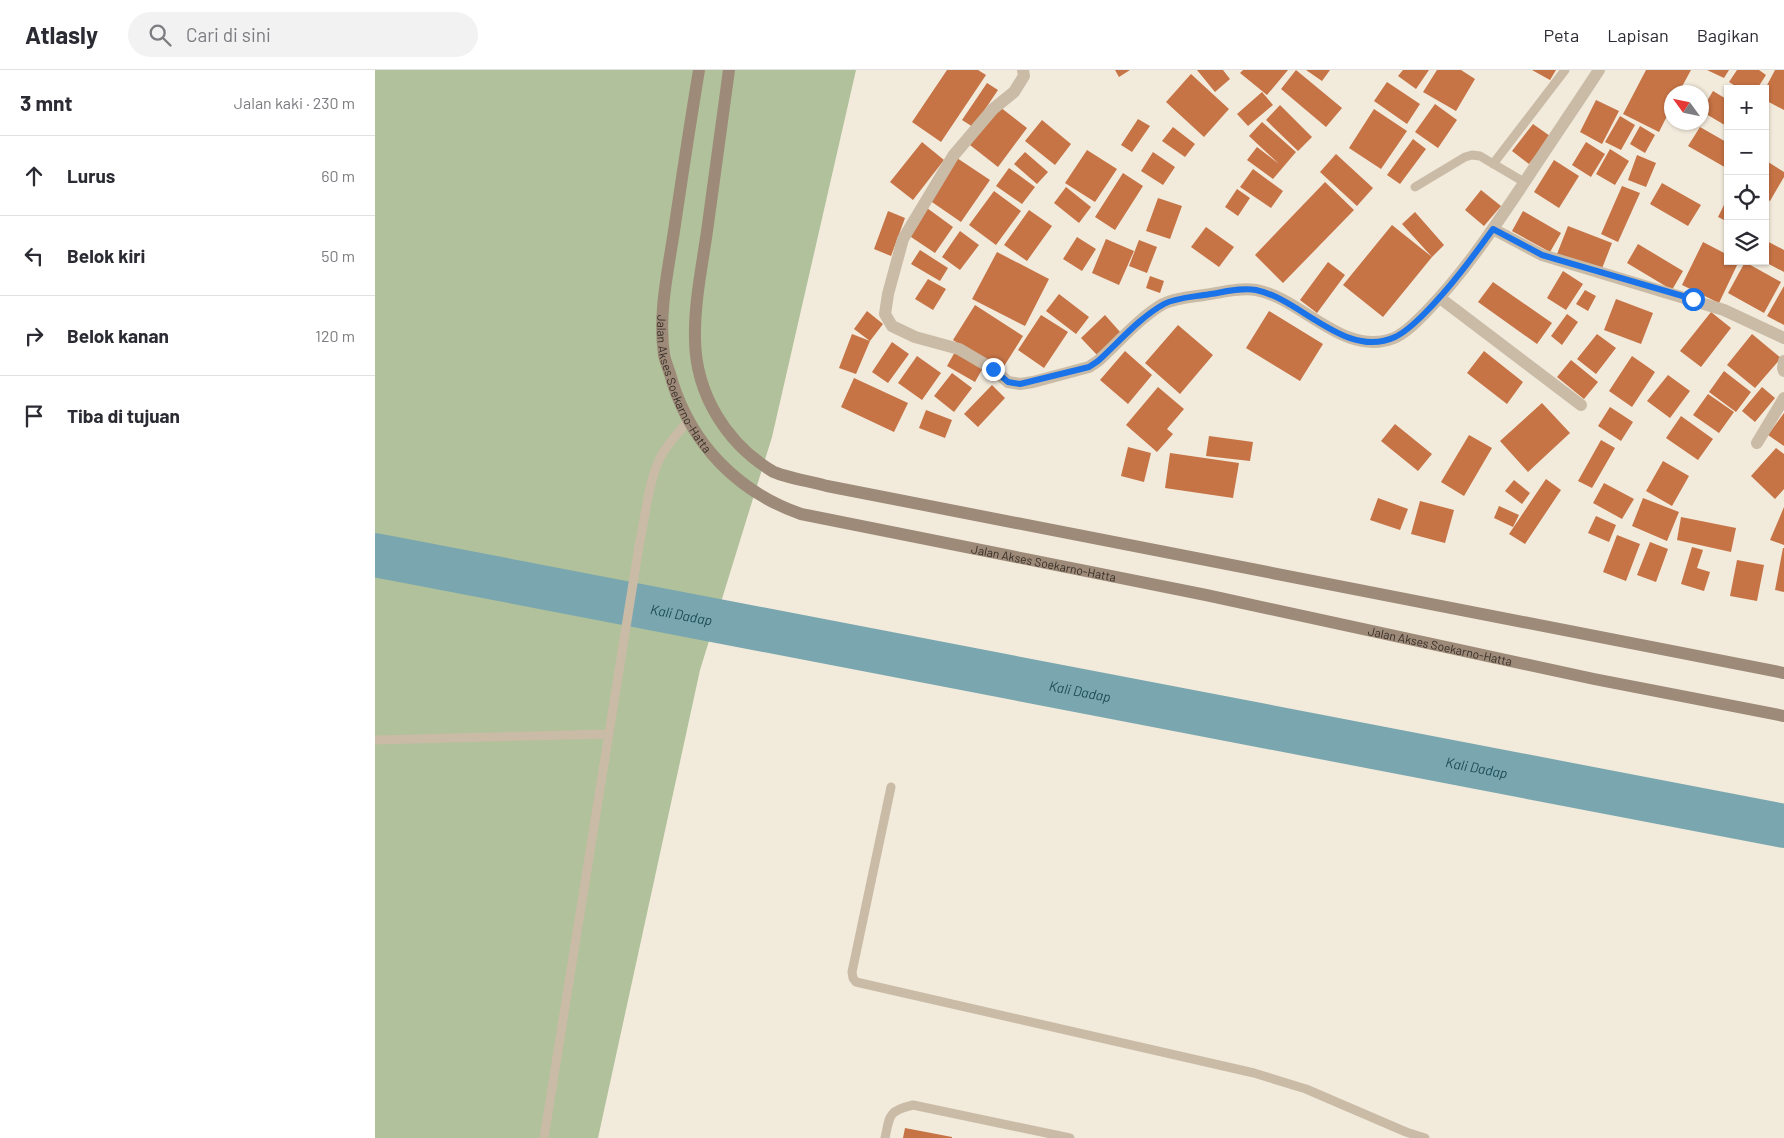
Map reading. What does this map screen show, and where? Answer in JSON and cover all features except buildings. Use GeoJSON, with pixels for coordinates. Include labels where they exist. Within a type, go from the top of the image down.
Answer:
{"type":"FeatureCollection","features":[{"type":"Feature","properties":{"kind":"main road","name":"Jalan Akses Soekarno-Hatta"},"geometry":{"type":"LineString","coordinates":[[699,70],[666,285],[663,323],[665,356],[675,390],[689,420],[717,460],[733,476],[756,493],[779,506],[801,514],[1206,595],[1594,679],[1784,716]]}},
{"type":"Feature","properties":{"kind":"main road","name":"Jalan Akses Soekarno-Hatta"},"geometry":{"type":"LineString","coordinates":[[729,70],[698,296],[695,341],[702,382],[710,404],[721,425],[741,448],[773,472],[846,490],[1784,673]]}},
{"type":"Feature","properties":{"kind":"street"},"geometry":{"type":"LineString","coordinates":[[1023,70],[1024,76],[1014,92],[993,109],[953,156],[903,239],[888,294],[885,314],[891,326],[915,337],[959,349],[993,369],[1008,382],[1020,384],[1089,367],[1165,303],[1241,289],[1257,290],[1277,298],[1344,336],[1360,341],[1378,342],[1395,337],[1415,323],[1440,298],[1493,229],[1599,70]]}},
{"type":"Feature","properties":{"kind":"street"},"geometry":{"type":"LineString","coordinates":[[1493,229],[1542,255],[1724,310],[1784,338]]}},
{"type":"Feature","properties":{"kind":"street"},"geometry":{"type":"LineString","coordinates":[[1440,298],[1581,405]]}},
{"type":"Feature","properties":{"kind":"street"},"geometry":{"type":"LineString","coordinates":[[1784,362],[1784,371]]}},
{"type":"Feature","properties":{"kind":"street"},"geometry":{"type":"LineString","coordinates":[[1757,443],[1784,398]]}},
{"type":"Feature","properties":{"kind":"lane"},"geometry":{"type":"LineString","coordinates":[[1493,164],[1565,70]]}},
{"type":"Feature","properties":{"kind":"lane"},"geometry":{"type":"LineString","coordinates":[[1415,187],[1465,157],[1472,155],[1480,156],[1524,182]]}},
{"type":"Feature","properties":{"kind":"lane"},"geometry":{"type":"LineString","coordinates":[[544,1138],[624,649],[639,546],[657,464],[665,449],[689,420]]}},
{"type":"Feature","properties":{"kind":"lane"},"geometry":{"type":"LineString","coordinates":[[375,740],[609,734]]}},
{"type":"Feature","properties":{"kind":"lane"},"geometry":{"type":"LineString","coordinates":[[891,787],[852,972],[856,982],[1254,1073],[1306,1089],[1406,1132],[1425,1138]]}},
{"type":"Feature","properties":{"kind":"lane"},"geometry":{"type":"LineString","coordinates":[[885,1138],[890,1116],[899,1108],[913,1105],[1070,1138]]}},
{"type":"Feature","properties":{"kind":"green space"},"geometry":{"type":"Polygon","coordinates":[[[375,70],[856,70],[772,437],[700,670],[598,1138],[375,1138],[375,70]]]}},
{"type":"Feature","properties":{"kind":"waterway","name":"Kali Dadap"},"geometry":{"type":"LineString","coordinates":[[375,555],[1784,826]]}},
{"type":"Feature","properties":{"kind":"route"},"geometry":{"type":"LineString","coordinates":[[993,369],[1008,382],[1020,384],[1089,367],[1165,303],[1241,289],[1257,290],[1277,298],[1344,336],[1360,341],[1378,342],[1395,337],[1415,323],[1440,298],[1465,268],[1493,229],[1527,248],[1562,262],[1693,299]]}}]}
